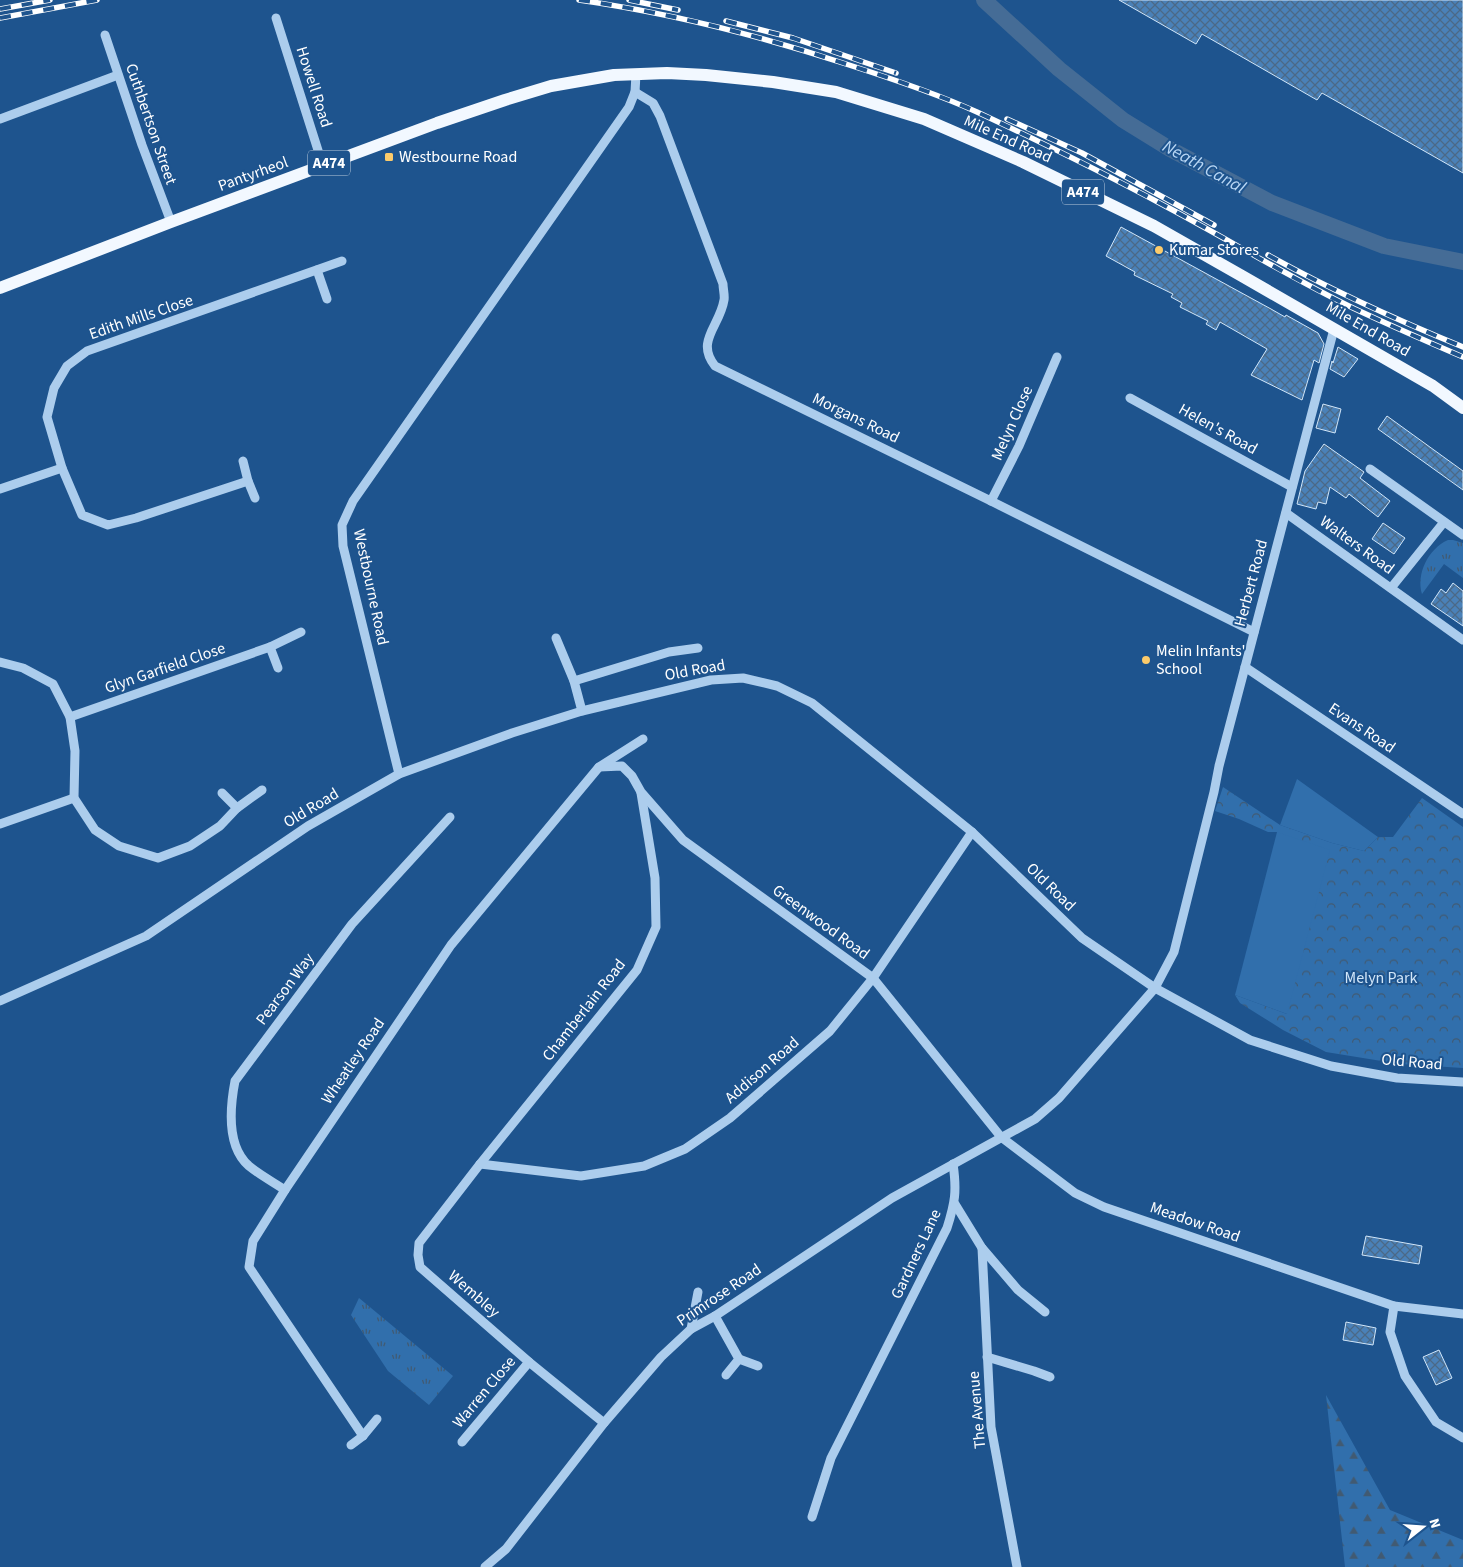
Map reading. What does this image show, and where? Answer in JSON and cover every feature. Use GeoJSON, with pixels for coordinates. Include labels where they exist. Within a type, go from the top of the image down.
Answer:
{"type":"FeatureCollection","features":[{"type":"Feature","properties":{"kind":"main road","name":"Pantyrheol"},"geometry":{"type":"LineString","coordinates":[[0,288],[171,222],[437,123],[505,100],[551,86],[614,75],[667,73]]}},
{"type":"Feature","properties":{"kind":"main road","name":"Mile End Road"},"geometry":{"type":"LineString","coordinates":[[667,73],[772,82],[836,92],[924,120],[1023,162],[1154,226],[1433,386],[1463,408]]}},
{"type":"Feature","properties":{"kind":"street","name":"Howell Road"},"geometry":{"type":"LineString","coordinates":[[276,18],[323,166]]}},
{"type":"Feature","properties":{"kind":"street","name":"Cuthbertson Street"},"geometry":{"type":"LineString","coordinates":[[105,35],[171,222]]}},
{"type":"Feature","properties":{"kind":"street"},"geometry":{"type":"LineString","coordinates":[[0,119],[118,74]]}},
{"type":"Feature","properties":{"kind":"street","name":"Westbourne Road"},"geometry":{"type":"LineString","coordinates":[[399,774],[343,546],[342,525],[352,500],[629,107],[635,92],[636,74]]}},
{"type":"Feature","properties":{"kind":"street","name":"Morgans Road"},"geometry":{"type":"LineString","coordinates":[[635,92],[653,103],[660,116],[723,284],[725,300],[706,347],[708,358],[715,366],[1254,632]]}},
{"type":"Feature","properties":{"kind":"street","name":"Edith Mills Close"},"geometry":{"type":"LineString","coordinates":[[248,481],[136,518],[108,525],[82,515],[62,468],[47,417],[54,388],[67,366],[87,351],[342,261]]}},
{"type":"Feature","properties":{"kind":"street"},"geometry":{"type":"LineString","coordinates":[[317,270],[327,299]]}},
{"type":"Feature","properties":{"kind":"street","name":"Herbert Road"},"geometry":{"type":"LineString","coordinates":[[1155,988],[1174,952],[1219,766],[1334,328]]}},
{"type":"Feature","properties":{"kind":"street","name":"Melyn Close"},"geometry":{"type":"LineString","coordinates":[[991,501],[1019,446],[1058,357]]}},
{"type":"Feature","properties":{"kind":"street","name":"Helen's Road"},"geometry":{"type":"LineString","coordinates":[[1130,398],[1292,487]]}},
{"type":"Feature","properties":{"kind":"street"},"geometry":{"type":"LineString","coordinates":[[243,460],[254,498]]}},
{"type":"Feature","properties":{"kind":"street"},"geometry":{"type":"LineString","coordinates":[[0,489],[62,468]]}},
{"type":"Feature","properties":{"kind":"street"},"geometry":{"type":"LineString","coordinates":[[1370,468],[1463,536]]}},
{"type":"Feature","properties":{"kind":"street","name":"Walters Road"},"geometry":{"type":"LineString","coordinates":[[1286,513],[1391,588],[1444,522]]}},
{"type":"Feature","properties":{"kind":"street"},"geometry":{"type":"LineString","coordinates":[[1391,588],[1463,640]]}},
{"type":"Feature","properties":{"kind":"street","name":"Glyn Garfield Close"},"geometry":{"type":"LineString","coordinates":[[70,717],[270,647],[301,632]]}},
{"type":"Feature","properties":{"kind":"street"},"geometry":{"type":"LineString","coordinates":[[556,638],[574,681],[582,710]]}},
{"type":"Feature","properties":{"kind":"street"},"geometry":{"type":"LineString","coordinates":[[270,647],[278,668]]}},
{"type":"Feature","properties":{"kind":"street"},"geometry":{"type":"LineString","coordinates":[[574,681],[669,652],[698,648]]}},
{"type":"Feature","properties":{"kind":"street"},"geometry":{"type":"LineString","coordinates":[[0,662],[23,668],[52,684],[70,717],[75,751],[74,798],[95,830],[119,846],[158,858],[190,846],[220,826],[237,808],[262,790]]}},
{"type":"Feature","properties":{"kind":"street","name":"Evans Road"},"geometry":{"type":"LineString","coordinates":[[1245,666],[1463,814]]}},
{"type":"Feature","properties":{"kind":"street","name":"Old Road"},"geometry":{"type":"LineString","coordinates":[[0,1001],[146,936],[308,826],[399,774],[582,710],[711,680],[743,678],[777,686],[812,703],[972,832],[1082,938],[1155,988],[1250,1040],[1331,1066],[1397,1078],[1463,1082]]}},
{"type":"Feature","properties":{"kind":"street","name":"Wheatley Road"},"geometry":{"type":"LineString","coordinates":[[363,1436],[249,1267],[253,1241],[285,1190],[451,945],[599,768],[642,738]]}},
{"type":"Feature","properties":{"kind":"street","name":"Greenwood Road"},"geometry":{"type":"LineString","coordinates":[[599,768],[622,766],[632,776],[641,792],[682,840],[873,978],[1001,1137]]}},
{"type":"Feature","properties":{"kind":"street","name":"Chamberlain Road"},"geometry":{"type":"LineString","coordinates":[[480,1164],[637,970],[656,927],[655,878],[641,792]]}},
{"type":"Feature","properties":{"kind":"street"},"geometry":{"type":"LineString","coordinates":[[222,793],[237,808]]}},
{"type":"Feature","properties":{"kind":"street"},"geometry":{"type":"LineString","coordinates":[[0,824],[74,798]]}},
{"type":"Feature","properties":{"kind":"street","name":"Pearson Way"},"geometry":{"type":"LineString","coordinates":[[285,1190],[248,1165],[235,1145],[230,1107],[235,1081],[352,924],[450,817]]}},
{"type":"Feature","properties":{"kind":"street","name":"Addison Road"},"geometry":{"type":"LineString","coordinates":[[480,1164],[581,1176],[644,1166],[685,1149],[730,1118],[830,1031],[873,978],[972,832]]}},
{"type":"Feature","properties":{"kind":"street"},"geometry":{"type":"LineString","coordinates":[[953,1164],[1035,1119],[1059,1098],[1155,988]]}},
{"type":"Feature","properties":{"kind":"street","name":"Meadow Road"},"geometry":{"type":"LineString","coordinates":[[1001,1137],[1075,1193],[1104,1207],[1394,1306],[1463,1314]]}},
{"type":"Feature","properties":{"kind":"street","name":"Wembley"},"geometry":{"type":"LineString","coordinates":[[480,1164],[419,1243],[420,1267],[529,1362],[604,1423]]}},
{"type":"Feature","properties":{"kind":"street","name":"Gardners Lane"},"geometry":{"type":"LineString","coordinates":[[812,1517],[831,1458],[947,1228],[955,1204],[956,1186],[953,1164]]}},
{"type":"Feature","properties":{"kind":"street","name":"Primrose Road"},"geometry":{"type":"LineString","coordinates":[[485,1567],[506,1549],[604,1423],[661,1357],[691,1329],[715,1316],[892,1198],[953,1164]]}},
{"type":"Feature","properties":{"kind":"street"},"geometry":{"type":"LineString","coordinates":[[955,1204],[982,1248],[1018,1290],[1044,1312]]}},
{"type":"Feature","properties":{"kind":"street","name":"The Avenue"},"geometry":{"type":"LineString","coordinates":[[982,1248],[991,1427],[1017,1567]]}},
{"type":"Feature","properties":{"kind":"street"},"geometry":{"type":"LineString","coordinates":[[691,1329],[698,1292]]}},
{"type":"Feature","properties":{"kind":"street"},"geometry":{"type":"LineString","coordinates":[[1394,1306],[1390,1332],[1405,1376],[1436,1422],[1463,1438]]}},
{"type":"Feature","properties":{"kind":"street"},"geometry":{"type":"LineString","coordinates":[[715,1316],[739,1359],[758,1366]]}},
{"type":"Feature","properties":{"kind":"street"},"geometry":{"type":"LineString","coordinates":[[987,1357],[1028,1368],[1050,1377]]}},
{"type":"Feature","properties":{"kind":"street"},"geometry":{"type":"LineString","coordinates":[[726,1375],[739,1359]]}},
{"type":"Feature","properties":{"kind":"street","name":"Warren Close"},"geometry":{"type":"LineString","coordinates":[[462,1442],[529,1362]]}},
{"type":"Feature","properties":{"kind":"street"},"geometry":{"type":"LineString","coordinates":[[351,1445],[363,1436],[377,1419]]}},
{"type":"Feature","properties":{"kind":"green space"},"geometry":{"type":"Polygon","coordinates":[[[1448,540],[1463,543],[1463,578],[1444,564],[1422,594],[1421,578],[1425,563],[1435,549],[1448,540]]]}},
{"type":"Feature","properties":{"kind":"green space"},"geometry":{"type":"Polygon","coordinates":[[[1297,779],[1378,837],[1364,851],[1332,843],[1280,825],[1297,779]]]}},
{"type":"Feature","properties":{"kind":"green space","name":"Melyn Park"},"geometry":{"type":"Polygon","coordinates":[[[1223,787],[1280,825],[1332,843],[1364,851],[1378,837],[1393,837],[1422,798],[1463,827],[1463,1068],[1400,1064],[1326,1052],[1283,1030],[1240,1003],[1235,995],[1287,1014],[1277,832],[1268,832],[1215,811],[1223,787]]]}},
{"type":"Feature","properties":{"kind":"green space"},"geometry":{"type":"Polygon","coordinates":[[[1277,832],[1330,850],[1287,1014],[1235,995],[1277,832]]]}},
{"type":"Feature","properties":{"kind":"green space"},"geometry":{"type":"Polygon","coordinates":[[[359,1298],[453,1376],[429,1405],[388,1371],[351,1315],[359,1298]]]}},
{"type":"Feature","properties":{"kind":"green space"},"geometry":{"type":"Polygon","coordinates":[[[1326,1395],[1390,1510],[1463,1540],[1463,1567],[1345,1567],[1326,1395]]]}},
{"type":"Feature","properties":{"kind":"building"},"geometry":{"type":"Polygon","coordinates":[[[1119,0],[1463,0],[1463,173],[1322,93],[1317,100],[1202,34],[1196,44],[1119,0]]]}},
{"type":"Feature","properties":{"kind":"building"},"geometry":{"type":"Polygon","coordinates":[[[1121,227],[1285,317],[1286,315],[1318,333],[1324,344],[1319,363],[1314,360],[1302,400],[1251,375],[1267,349],[1220,322],[1216,330],[1206,324],[1208,321],[1180,307],[1182,303],[1171,297],[1173,294],[1134,275],[1135,272],[1106,256],[1121,227]]]}},
{"type":"Feature","properties":{"kind":"building"},"geometry":{"type":"Polygon","coordinates":[[[1338,347],[1358,359],[1344,377],[1330,369],[1338,347]]]}},
{"type":"Feature","properties":{"kind":"building"},"geometry":{"type":"Polygon","coordinates":[[[1323,404],[1341,409],[1335,433],[1316,428],[1323,404]]]}},
{"type":"Feature","properties":{"kind":"building"},"geometry":{"type":"Polygon","coordinates":[[[1387,416],[1463,471],[1463,490],[1378,429],[1387,416]]]}},
{"type":"Feature","properties":{"kind":"building"},"geometry":{"type":"Polygon","coordinates":[[[1324,444],[1364,472],[1360,478],[1390,501],[1378,517],[1349,494],[1346,498],[1330,487],[1326,504],[1318,502],[1316,509],[1297,504],[1305,471],[1324,444]]]}},
{"type":"Feature","properties":{"kind":"building"},"geometry":{"type":"Polygon","coordinates":[[[1383,523],[1405,538],[1394,554],[1372,539],[1383,523]]]}},
{"type":"Feature","properties":{"kind":"building"},"geometry":{"type":"Polygon","coordinates":[[[1453,583],[1463,591],[1463,626],[1431,604],[1441,589],[1446,593],[1453,583]]]}},
{"type":"Feature","properties":{"kind":"building"},"geometry":{"type":"Polygon","coordinates":[[[1366,1236],[1422,1246],[1419,1264],[1362,1255],[1366,1236]]]}},
{"type":"Feature","properties":{"kind":"building"},"geometry":{"type":"Polygon","coordinates":[[[1346,1322],[1376,1328],[1373,1345],[1343,1340],[1346,1322]]]}},
{"type":"Feature","properties":{"kind":"building"},"geometry":{"type":"Polygon","coordinates":[[[1439,1350],[1452,1378],[1436,1385],[1423,1357],[1439,1350]]]}},
{"type":"Feature","properties":{"kind":"waterway","name":"Neath Canal"},"geometry":{"type":"LineString","coordinates":[[984,0],[1059,69],[1123,120],[1170,149],[1272,203],[1384,246],[1463,262]]}},
{"type":"Feature","properties":{"kind":"railway"},"geometry":{"type":"LineString","coordinates":[[0,9],[50,0]]}},
{"type":"Feature","properties":{"kind":"railway"},"geometry":{"type":"LineString","coordinates":[[0,18],[97,0]]}},
{"type":"Feature","properties":{"kind":"railway"},"geometry":{"type":"LineString","coordinates":[[579,0],[647,11],[747,34],[863,69],[945,98],[1120,182],[1329,296],[1380,321],[1463,357]]}},
{"type":"Feature","properties":{"kind":"railway"},"geometry":{"type":"LineString","coordinates":[[629,0],[678,10]]}},
{"type":"Feature","properties":{"kind":"railway"},"geometry":{"type":"LineString","coordinates":[[726,21],[793,38],[896,73]]}},
{"type":"Feature","properties":{"kind":"railway"},"geometry":{"type":"LineString","coordinates":[[1007,119],[1082,153],[1214,225]]}},
{"type":"Feature","properties":{"kind":"railway"},"geometry":{"type":"LineString","coordinates":[[1268,255],[1364,304],[1463,347]]}},
{"type":"Feature","properties":{"kind":"place","name":"Westbourne Road"},"geometry":{"type":"Point","coordinates":[389,157]}},
{"type":"Feature","properties":{"kind":"place","name":"Kumar Stores"},"geometry":{"type":"Point","coordinates":[1159,250]}},
{"type":"Feature","properties":{"kind":"place","name":"Melin Infants' School"},"geometry":{"type":"Point","coordinates":[1146,660]}}]}
